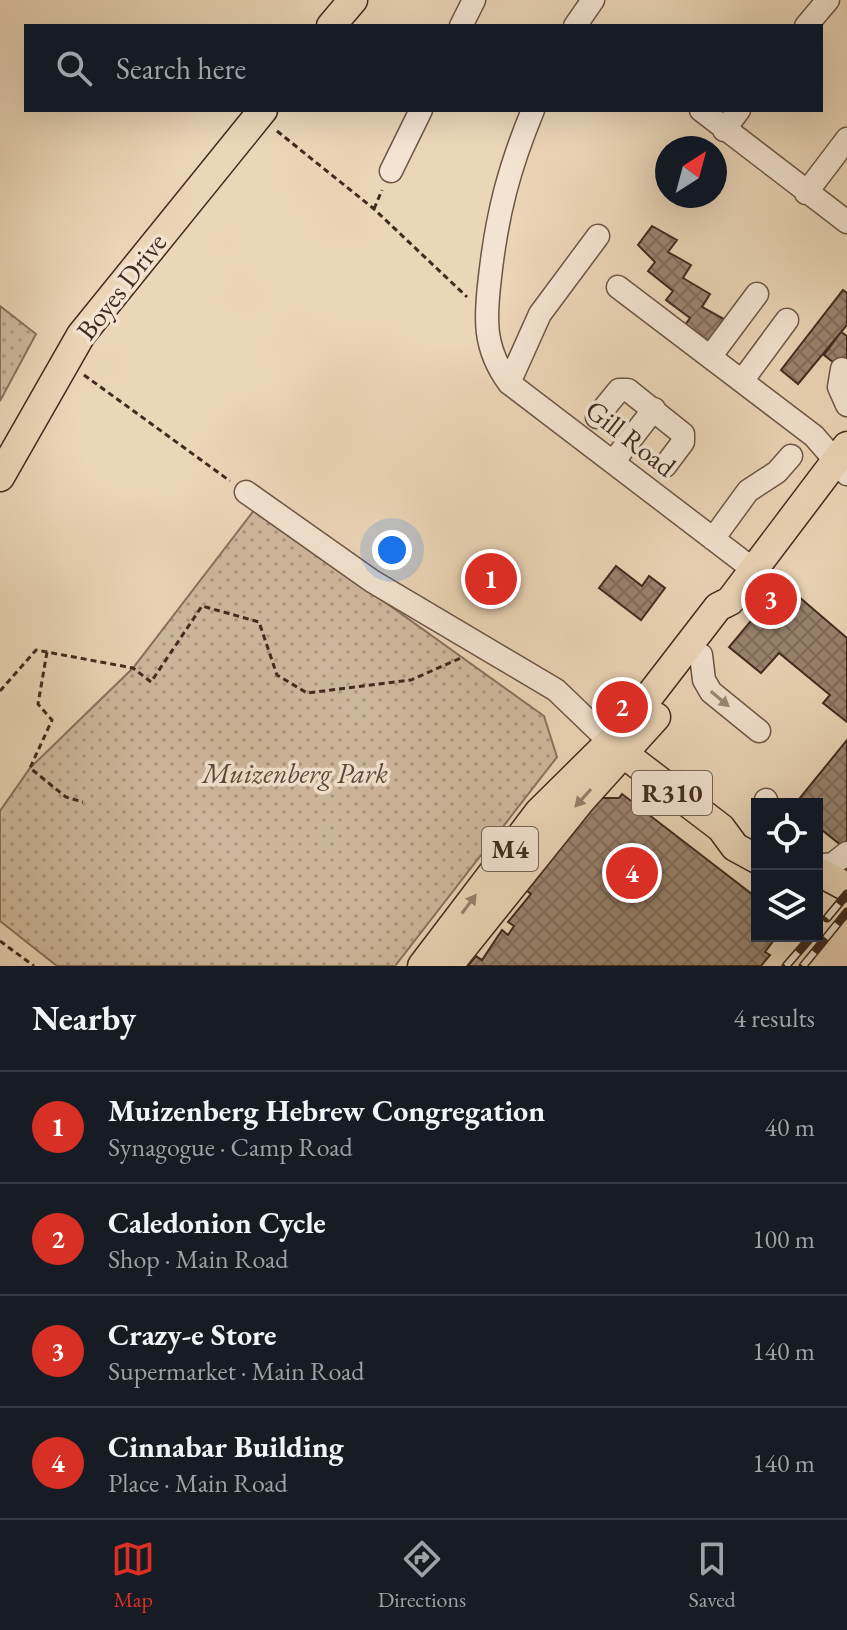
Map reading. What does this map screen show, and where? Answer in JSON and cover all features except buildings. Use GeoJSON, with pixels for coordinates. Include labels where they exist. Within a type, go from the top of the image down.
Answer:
{"type":"FeatureCollection","features":[{"type":"Feature","properties":{"kind":"main road"},"geometry":{"type":"LineString","coordinates":[[333,24],[353,0]]}},
{"type":"Feature","properties":{"kind":"main road","name":"Boyes Drive"},"geometry":{"type":"LineString","coordinates":[[0,477],[81,335],[266,117]]}},
{"type":"Feature","properties":{"kind":"main road","name":"M4"},"geometry":{"type":"LineString","coordinates":[[422,966],[539,812],[616,748],[627,725],[718,607],[730,601],[843,461]]}},
{"type":"Feature","properties":{"kind":"main road","name":"M4"},"geometry":{"type":"LineString","coordinates":[[448,966],[573,810],[616,748],[701,655],[730,615],[730,601]]}},
{"type":"Feature","properties":{"kind":"main road","name":"R310"},"geometry":{"type":"LineString","coordinates":[[616,748],[721,828],[735,847],[751,856]]}},
{"type":"Feature","properties":{"kind":"main road","name":"R310"},"geometry":{"type":"LineString","coordinates":[[721,828],[751,839]]}},
{"type":"Feature","properties":{"kind":"main road"},"geometry":{"type":"LineString","coordinates":[[820,870],[847,887]]}},
{"type":"Feature","properties":{"kind":"main road"},"geometry":{"type":"LineString","coordinates":[[823,893],[847,905]]}},
{"type":"Feature","properties":{"kind":"street"},"geometry":{"type":"LineString","coordinates":[[462,24],[474,0]]}},
{"type":"Feature","properties":{"kind":"street"},"geometry":{"type":"LineString","coordinates":[[808,24],[828,0]]}},
{"type":"Feature","properties":{"kind":"street"},"geometry":{"type":"LineString","coordinates":[[576,24],[587,2]]}},
{"type":"Feature","properties":{"kind":"street"},"geometry":{"type":"LineString","coordinates":[[391,171],[420,112]]}},
{"type":"Feature","properties":{"kind":"street","name":"Gill Road"},"geometry":{"type":"LineString","coordinates":[[532,112],[514,156],[498,210],[485,311],[488,342],[509,383],[754,570]]}},
{"type":"Feature","properties":{"kind":"street"},"geometry":{"type":"LineString","coordinates":[[703,112],[847,222]]}},
{"type":"Feature","properties":{"kind":"street"},"geometry":{"type":"LineString","coordinates":[[724,130],[738,112]]}},
{"type":"Feature","properties":{"kind":"street"},"geometry":{"type":"LineString","coordinates":[[806,193],[847,139]]}},
{"type":"Feature","properties":{"kind":"street"},"geometry":{"type":"LineString","coordinates":[[509,383],[552,295],[598,236]]}},
{"type":"Feature","properties":{"kind":"street"},"geometry":{"type":"LineString","coordinates":[[618,287],[843,461]]}},
{"type":"Feature","properties":{"kind":"street"},"geometry":{"type":"LineString","coordinates":[[710,357],[757,294]]}},
{"type":"Feature","properties":{"kind":"street"},"geometry":{"type":"LineString","coordinates":[[742,381],[787,320]]}},
{"type":"Feature","properties":{"kind":"street"},"geometry":{"type":"LineString","coordinates":[[842,369],[839,387],[847,405]]}},
{"type":"Feature","properties":{"kind":"street"},"geometry":{"type":"LineString","coordinates":[[597,417],[622,389],[654,409],[684,436],[665,466]]}},
{"type":"Feature","properties":{"kind":"street"},"geometry":{"type":"LineString","coordinates":[[613,462],[654,409]]}},
{"type":"Feature","properties":{"kind":"street"},"geometry":{"type":"LineString","coordinates":[[713,539],[748,491],[777,472],[791,456]]}},
{"type":"Feature","properties":{"kind":"street"},"geometry":{"type":"LineString","coordinates":[[246,492],[372,581],[556,690],[616,748]]}},
{"type":"Feature","properties":{"kind":"street"},"geometry":{"type":"LineString","coordinates":[[701,655],[704,680],[711,692],[759,731]]}},
{"type":"Feature","properties":{"kind":"street"},"geometry":{"type":"LineString","coordinates":[[823,866],[833,864],[847,853]]}},
{"type":"Feature","properties":{"kind":"path"},"geometry":{"type":"LineString","coordinates":[[266,117],[374,209],[463,293]]}},
{"type":"Feature","properties":{"kind":"path"},"geometry":{"type":"LineString","coordinates":[[73,368],[246,492]]}},
{"type":"Feature","properties":{"kind":"path"},"geometry":{"type":"LineString","coordinates":[[0,691],[36,650],[133,668],[151,682],[202,606],[259,622],[270,646],[277,675],[307,693],[411,680],[474,652]]}},
{"type":"Feature","properties":{"kind":"path"},"geometry":{"type":"LineString","coordinates":[[47,652],[38,704],[52,720],[30,768],[66,797],[83,802]]}},
{"type":"Feature","properties":{"kind":"path"},"geometry":{"type":"LineString","coordinates":[[0,941],[34,966]]}},
{"type":"Feature","properties":{"kind":"green space"},"geometry":{"type":"Polygon","coordinates":[[[0,306],[36,334],[0,401],[0,306]]]}},
{"type":"Feature","properties":{"kind":"green space","name":"Muizenberg Park"},"geometry":{"type":"Polygon","coordinates":[[[255,509],[544,716],[557,757],[395,966],[57,966],[0,921],[0,811],[30,768],[133,668],[255,509]]]}},
{"type":"Feature","properties":{"kind":"railway"},"geometry":{"type":"LineString","coordinates":[[827,918],[847,894]]}},
{"type":"Feature","properties":{"kind":"railway"},"geometry":{"type":"LineString","coordinates":[[803,966],[847,912]]}},
{"type":"Feature","properties":{"kind":"railway"},"geometry":{"type":"LineString","coordinates":[[786,966],[807,942]]}},
{"type":"Feature","properties":{"kind":"place","name":"Muizenberg Hebrew Congregation"},"geometry":{"type":"Point","coordinates":[491,579]}},
{"type":"Feature","properties":{"kind":"place","name":"Crazy-e Store"},"geometry":{"type":"Point","coordinates":[771,599]}},
{"type":"Feature","properties":{"kind":"place","name":"Caledonion Cycle"},"geometry":{"type":"Point","coordinates":[622,707]}},
{"type":"Feature","properties":{"kind":"place","name":"Cinnabar Building"},"geometry":{"type":"Point","coordinates":[632,873]}}]}
